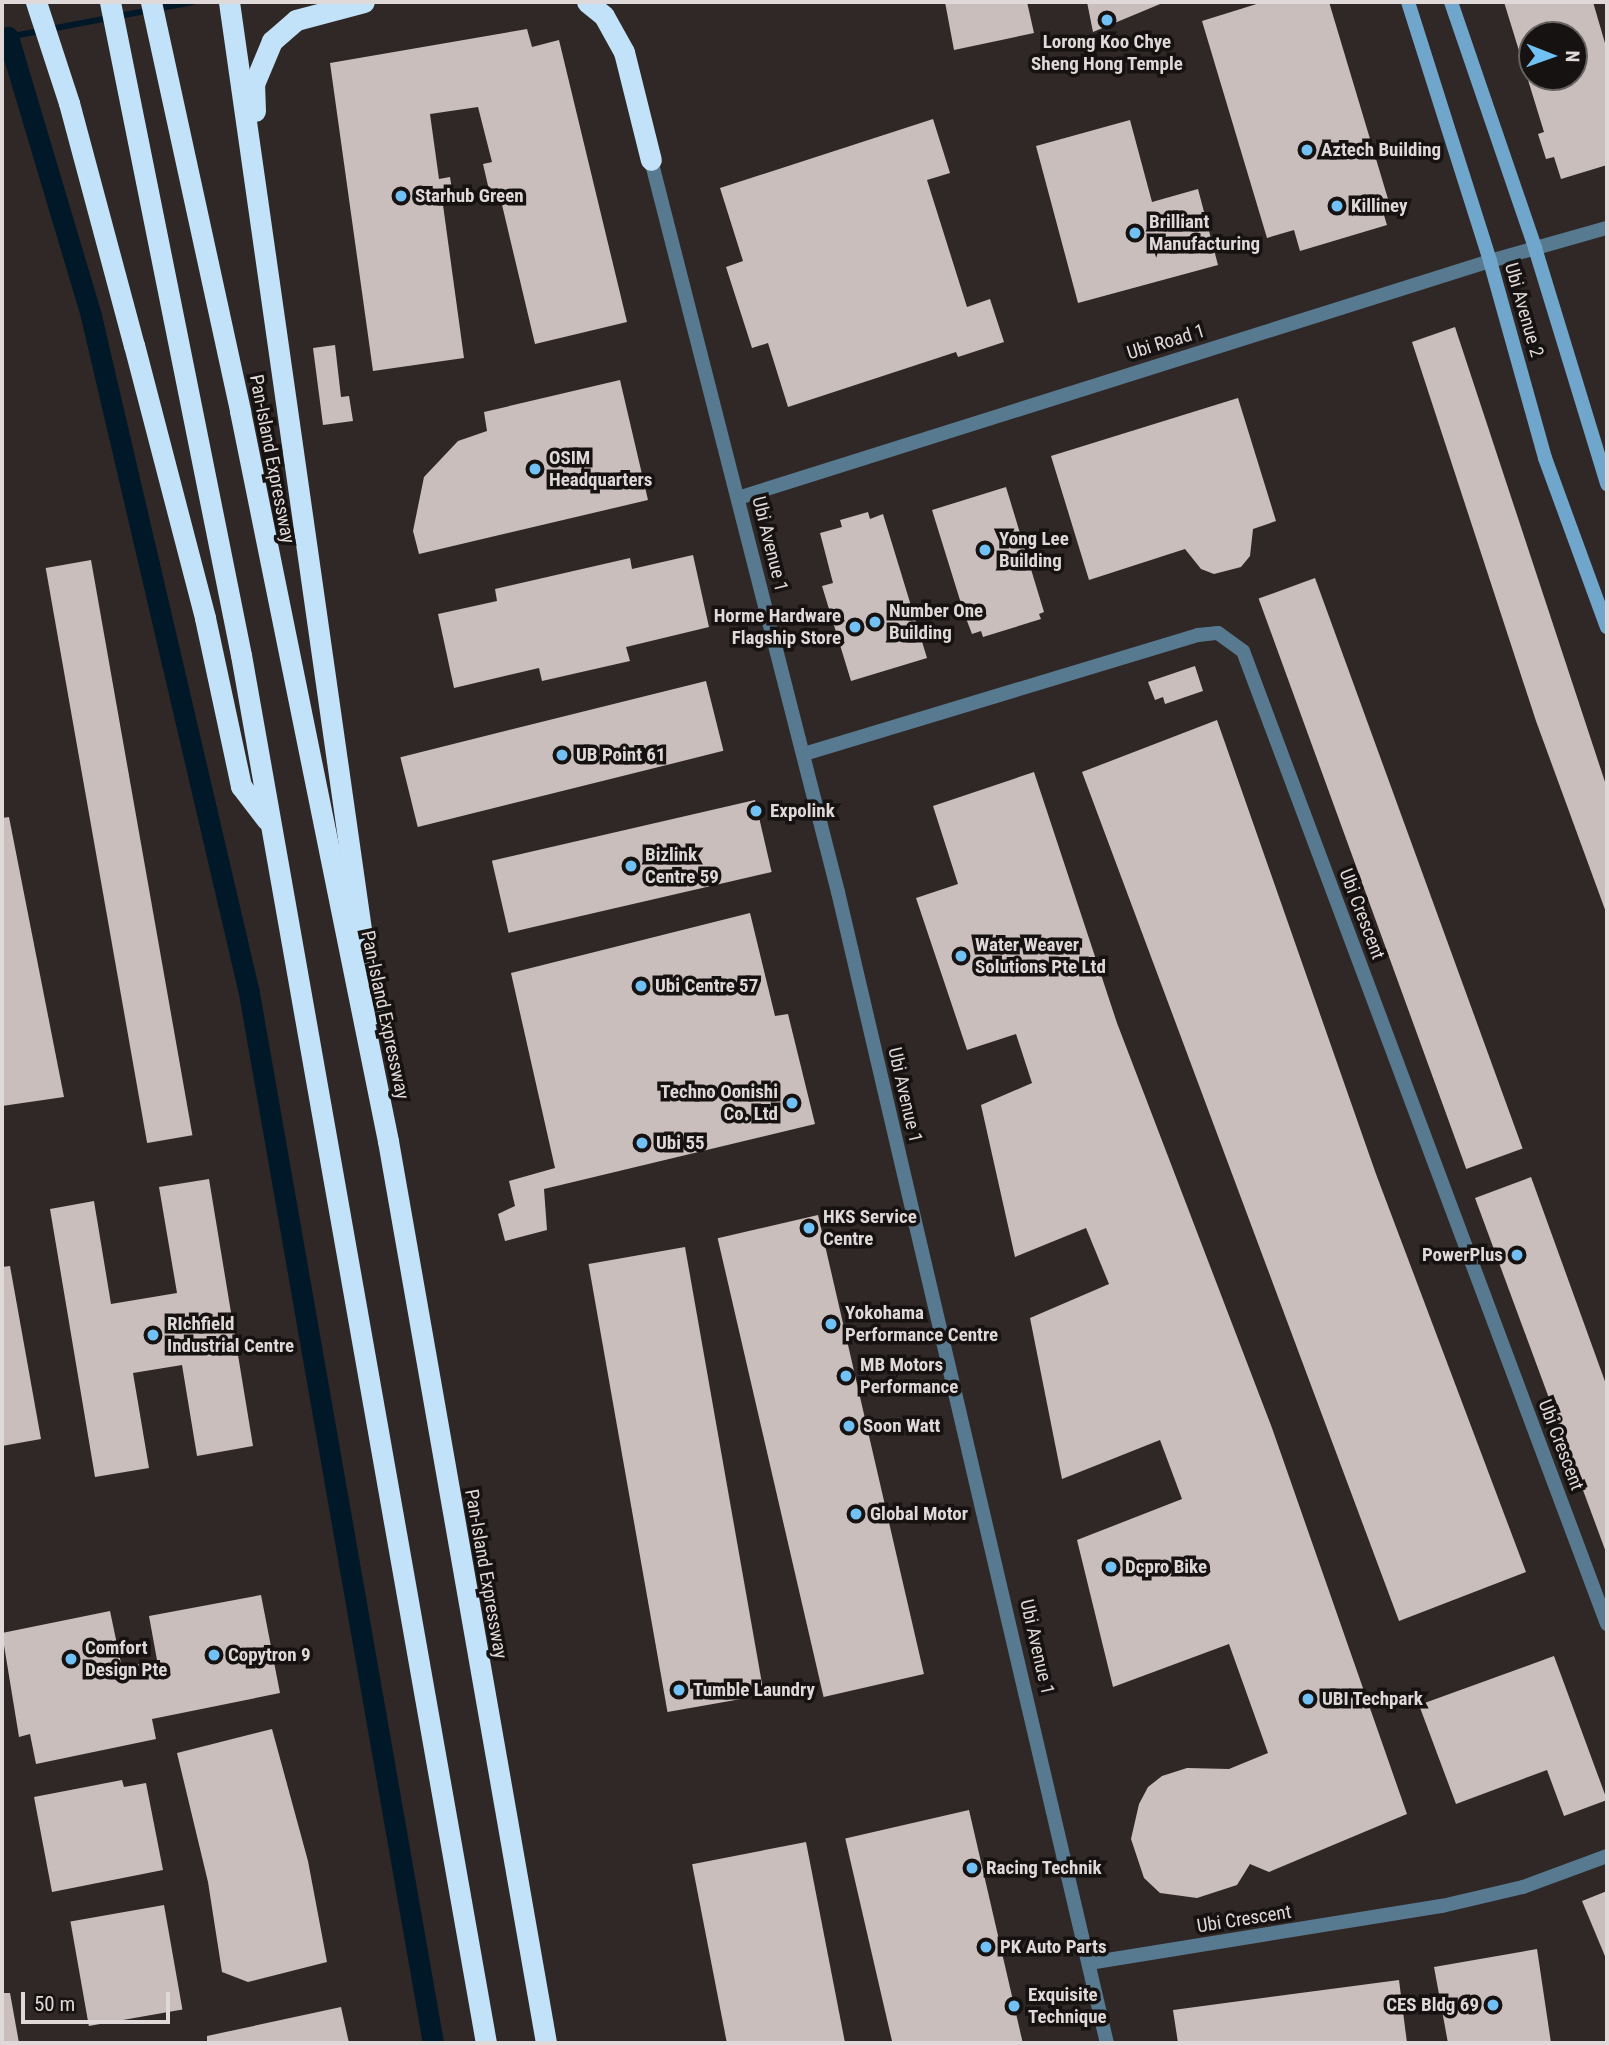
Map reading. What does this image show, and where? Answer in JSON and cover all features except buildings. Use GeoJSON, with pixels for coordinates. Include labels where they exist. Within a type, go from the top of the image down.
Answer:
{"type":"FeatureCollection","features":[{"type":"Feature","properties":{"kind":"highway"},"geometry":{"type":"LineString","coordinates":[[110,2],[241,655],[268,822],[486,2043]]}},
{"type":"Feature","properties":{"kind":"highway","name":"Pan-Island Expressway"},"geometry":{"type":"LineString","coordinates":[[150,2],[172,97],[388,1141],[546,2043]]}},
{"type":"Feature","properties":{"kind":"highway"},"geometry":{"type":"LineString","coordinates":[[262,258],[254,84],[272,41],[296,20],[364,2]]}},
{"type":"Feature","properties":{"kind":"highway"},"geometry":{"type":"LineString","coordinates":[[587,2],[604,16],[624,52],[651,160]]}},
{"type":"Feature","properties":{"kind":"highway"},"geometry":{"type":"LineString","coordinates":[[229,3],[262,258],[355,867],[388,1141]]}},
{"type":"Feature","properties":{"kind":"highway"},"geometry":{"type":"LineString","coordinates":[[39,10],[205,618],[241,786],[268,822]]}},
{"type":"Feature","properties":{"kind":"main road","name":"Ubi Avenue 2"},"geometry":{"type":"LineString","coordinates":[[1408,2],[1490,261],[1545,457],[1607,627]]}},
{"type":"Feature","properties":{"kind":"main road","name":"Ubi Avenue 2"},"geometry":{"type":"LineString","coordinates":[[1451,2],[1535,248],[1607,484]]}},
{"type":"Feature","properties":{"kind":"street","name":"Ubi Avenue 1"},"geometry":{"type":"LineString","coordinates":[[651,160],[804,754],[1107,2043]]}},
{"type":"Feature","properties":{"kind":"street","name":"Ubi Road 1"},"geometry":{"type":"LineString","coordinates":[[738,498],[1490,261],[1607,228]]}},
{"type":"Feature","properties":{"kind":"street","name":"Ubi Crescent"},"geometry":{"type":"LineString","coordinates":[[804,754],[1198,635],[1218,633],[1243,651],[1607,1624]]}},
{"type":"Feature","properties":{"kind":"street","name":"Ubi Crescent"},"geometry":{"type":"LineString","coordinates":[[1089,1964],[1442,1906],[1523,1887],[1607,1856]]}},
{"type":"Feature","properties":{"kind":"waterway"},"geometry":{"type":"LineString","coordinates":[[8,37],[193,2]]}},
{"type":"Feature","properties":{"kind":"waterway"},"geometry":{"type":"LineString","coordinates":[[2,39],[8,37],[91,316],[249,993],[433,2043]]}},
{"type":"Feature","properties":{"kind":"place","name":"Lorong Koo Chye Sheng Hong Temple"},"geometry":{"type":"Point","coordinates":[1107,20]}},
{"type":"Feature","properties":{"kind":"place","name":"Aztech Building"},"geometry":{"type":"Point","coordinates":[1307,150]}},
{"type":"Feature","properties":{"kind":"place","name":"Starhub Green"},"geometry":{"type":"Point","coordinates":[401,196]}},
{"type":"Feature","properties":{"kind":"place","name":"Killiney"},"geometry":{"type":"Point","coordinates":[1337,206]}},
{"type":"Feature","properties":{"kind":"place","name":"Brilliant Manufacturing"},"geometry":{"type":"Point","coordinates":[1135,233]}},
{"type":"Feature","properties":{"kind":"place","name":"OSIM Headquarters"},"geometry":{"type":"Point","coordinates":[535,469]}},
{"type":"Feature","properties":{"kind":"place","name":"Yong Lee Building"},"geometry":{"type":"Point","coordinates":[985,550]}},
{"type":"Feature","properties":{"kind":"place","name":"Number One Building"},"geometry":{"type":"Point","coordinates":[875,622]}},
{"type":"Feature","properties":{"kind":"place","name":"Horme Hardware Flagship Store"},"geometry":{"type":"Point","coordinates":[855,627]}},
{"type":"Feature","properties":{"kind":"place","name":"UB Point 61"},"geometry":{"type":"Point","coordinates":[562,755]}},
{"type":"Feature","properties":{"kind":"place","name":"Expolink"},"geometry":{"type":"Point","coordinates":[756,811]}},
{"type":"Feature","properties":{"kind":"place","name":"Bizlink Centre 59"},"geometry":{"type":"Point","coordinates":[631,866]}},
{"type":"Feature","properties":{"kind":"place","name":"Water Weaver Solutions Pte Ltd"},"geometry":{"type":"Point","coordinates":[961,956]}},
{"type":"Feature","properties":{"kind":"place","name":"Ubi Centre 57"},"geometry":{"type":"Point","coordinates":[641,986]}},
{"type":"Feature","properties":{"kind":"place","name":"Techno Oonishi Co. Ltd"},"geometry":{"type":"Point","coordinates":[792,1103]}},
{"type":"Feature","properties":{"kind":"place","name":"Ubi 55"},"geometry":{"type":"Point","coordinates":[642,1143]}},
{"type":"Feature","properties":{"kind":"place","name":"HKS Service Centre"},"geometry":{"type":"Point","coordinates":[809,1228]}},
{"type":"Feature","properties":{"kind":"place","name":"PowerPlus"},"geometry":{"type":"Point","coordinates":[1517,1255]}},
{"type":"Feature","properties":{"kind":"place","name":"Yokohama Performance Centre"},"geometry":{"type":"Point","coordinates":[831,1324]}},
{"type":"Feature","properties":{"kind":"place","name":"RIchfield Industrial Centre"},"geometry":{"type":"Point","coordinates":[153,1335]}},
{"type":"Feature","properties":{"kind":"place","name":"MB Motors Performance"},"geometry":{"type":"Point","coordinates":[846,1376]}},
{"type":"Feature","properties":{"kind":"place","name":"Soon Watt"},"geometry":{"type":"Point","coordinates":[849,1426]}},
{"type":"Feature","properties":{"kind":"place","name":"Global Motor"},"geometry":{"type":"Point","coordinates":[856,1514]}},
{"type":"Feature","properties":{"kind":"place","name":"Dcpro Bike"},"geometry":{"type":"Point","coordinates":[1111,1567]}},
{"type":"Feature","properties":{"kind":"place","name":"Copytron 9"},"geometry":{"type":"Point","coordinates":[214,1655]}},
{"type":"Feature","properties":{"kind":"place","name":"Comfort Design Pte"},"geometry":{"type":"Point","coordinates":[71,1659]}},
{"type":"Feature","properties":{"kind":"place","name":"Tumble Laundry"},"geometry":{"type":"Point","coordinates":[679,1690]}},
{"type":"Feature","properties":{"kind":"place","name":"UBI Techpark"},"geometry":{"type":"Point","coordinates":[1308,1699]}},
{"type":"Feature","properties":{"kind":"place","name":"Racing Technik"},"geometry":{"type":"Point","coordinates":[972,1868]}},
{"type":"Feature","properties":{"kind":"place","name":"PK Auto Parts"},"geometry":{"type":"Point","coordinates":[986,1947]}},
{"type":"Feature","properties":{"kind":"place","name":"CES Bldg 69"},"geometry":{"type":"Point","coordinates":[1493,2005]}},
{"type":"Feature","properties":{"kind":"place","name":"Exquisite Technique"},"geometry":{"type":"Point","coordinates":[1014,2006]}}]}
